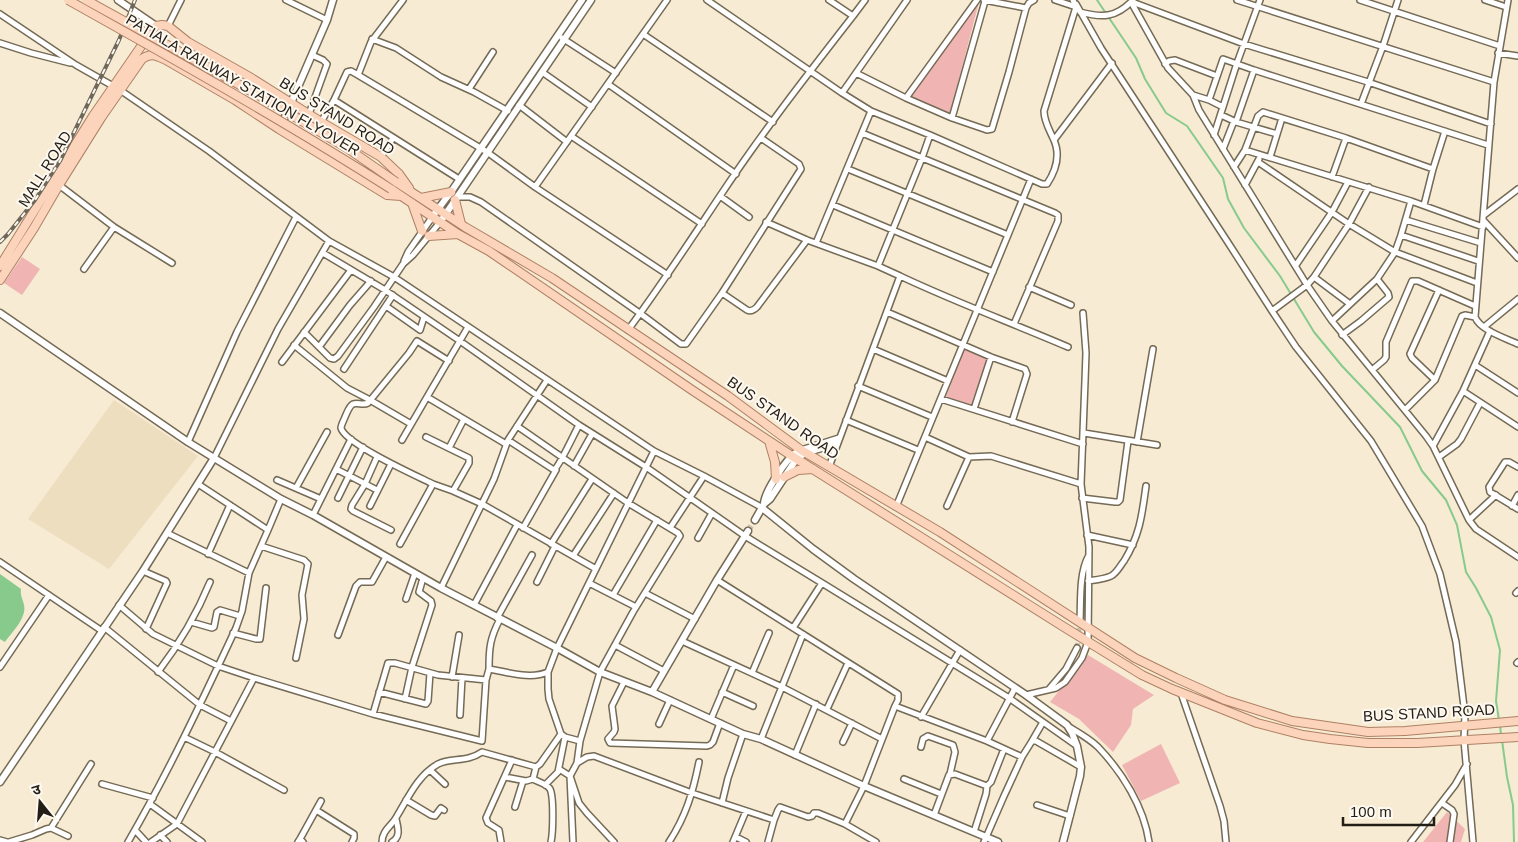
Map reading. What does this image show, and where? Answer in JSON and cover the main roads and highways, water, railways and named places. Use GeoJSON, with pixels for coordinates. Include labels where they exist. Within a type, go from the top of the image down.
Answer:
{"type":"FeatureCollection","features":[{"type":"Feature","properties":{"kind":"main road","name":"PATIALA RAILWAY STATION FLYOVER"},"geometry":{"type":"LineString","coordinates":[[68,0],[227,89],[404,196]]}},
{"type":"Feature","properties":{"kind":"main road","name":"PATIALA RAILWAY STATION FLYOVER"},"geometry":{"type":"LineString","coordinates":[[86,0],[258,95],[347,148],[412,192]]}},
{"type":"Feature","properties":{"kind":"main road","name":"BUS STAND ROAD"},"geometry":{"type":"LineString","coordinates":[[112,101],[117,88],[153,29],[156,26],[168,26],[188,42],[248,76],[291,104],[381,157],[399,174],[412,192],[461,224],[552,278],[653,345],[728,396],[803,452],[940,532],[1135,658],[1225,700],[1292,721],[1368,732],[1515,721]]}},
{"type":"Feature","properties":{"kind":"main road","name":"BUS STAND ROAD"},"geometry":{"type":"LineString","coordinates":[[117,88],[142,58],[146,55],[154,54],[235,100],[279,129],[387,194],[404,196],[458,234],[489,251],[692,390],[794,457],[1088,642],[1142,674],[1181,693],[1257,723],[1303,735],[1368,743],[1417,743],[1516,737]]}},
{"type":"Feature","properties":{"kind":"main road","name":"MALL ROAD"},"geometry":{"type":"LineString","coordinates":[[0,266],[93,116],[117,88]]}},
{"type":"Feature","properties":{"kind":"main road","name":"MALL ROAD"},"geometry":{"type":"LineString","coordinates":[[0,280],[112,101]]}},
{"type":"Feature","properties":{"kind":"main road"},"geometry":{"type":"LineString","coordinates":[[421,198],[454,196],[461,224]]}},
{"type":"Feature","properties":{"kind":"main road"},"geometry":{"type":"LineString","coordinates":[[411,202],[426,233],[458,234]]}},
{"type":"Feature","properties":{"kind":"main road"},"geometry":{"type":"LineString","coordinates":[[769,441],[775,462],[776,479]]}},
{"type":"Feature","properties":{"kind":"main road"},"geometry":{"type":"LineString","coordinates":[[784,477],[798,470],[813,468]]}},
{"type":"Feature","properties":{"kind":"waterway"},"geometry":{"type":"LineString","coordinates":[[1097,0],[1136,58],[1145,79],[1166,113],[1187,126],[1223,178],[1228,199],[1244,228],[1280,276],[1314,332],[1342,366],[1400,427],[1422,471],[1446,500],[1457,525],[1466,572],[1491,617],[1500,650],[1496,701],[1499,720]]}},
{"type":"Feature","properties":{"kind":"waterway"},"geometry":{"type":"LineString","coordinates":[[1500,725],[1501,735]]}},
{"type":"Feature","properties":{"kind":"waterway"},"geometry":{"type":"LineString","coordinates":[[1502,740],[1513,805],[1514,842]]}},
{"type":"Feature","properties":{"kind":"tunnel"},"geometry":{"type":"LineString","coordinates":[[748,531],[755,520]]}},
{"type":"Feature","properties":{"kind":"tunnel"},"geometry":{"type":"LineString","coordinates":[[1077,648],[1080,621]]}},
{"type":"Feature","properties":{"kind":"railway"},"geometry":{"type":"LineString","coordinates":[[0,242],[35,200],[60,161],[119,40],[135,0]]}}]}
